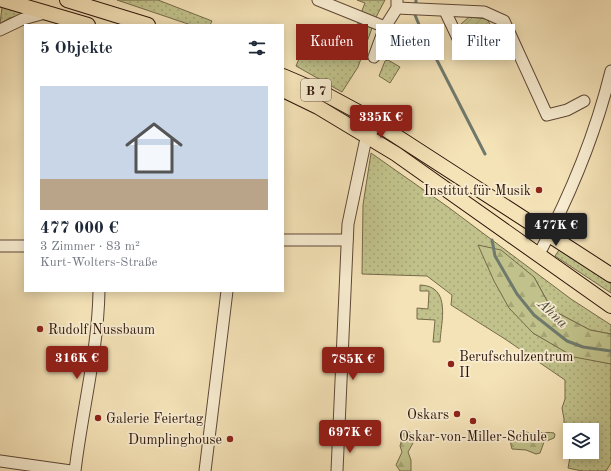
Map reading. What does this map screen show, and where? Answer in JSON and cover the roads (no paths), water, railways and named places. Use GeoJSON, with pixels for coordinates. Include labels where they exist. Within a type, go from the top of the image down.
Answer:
{"type":"FeatureCollection","features":[{"type":"Feature","properties":{"kind":"main road"},"geometry":{"type":"LineString","coordinates":[[3,0],[84,24]]}},
{"type":"Feature","properties":{"kind":"main road"},"geometry":{"type":"LineString","coordinates":[[66,0],[145,24]]}},
{"type":"Feature","properties":{"kind":"main road","name":"B 7"},"geometry":{"type":"LineString","coordinates":[[284,76],[329,96],[376,124],[611,275]]}},
{"type":"Feature","properties":{"kind":"main road","name":"B 7"},"geometry":{"type":"LineString","coordinates":[[284,90],[318,107],[436,181],[611,306]]}},
{"type":"Feature","properties":{"kind":"street"},"geometry":{"type":"LineString","coordinates":[[318,0],[378,24]]}},
{"type":"Feature","properties":{"kind":"street"},"geometry":{"type":"LineString","coordinates":[[387,24],[397,4],[409,9],[484,12],[504,21],[547,115],[567,110],[584,101]]}},
{"type":"Feature","properties":{"kind":"street"},"geometry":{"type":"LineString","coordinates":[[445,11],[452,26]]}},
{"type":"Feature","properties":{"kind":"street"},"geometry":{"type":"LineString","coordinates":[[0,30],[23,19],[46,13]]}},
{"type":"Feature","properties":{"kind":"street"},"geometry":{"type":"LineString","coordinates":[[374,57],[376,52]]}},
{"type":"Feature","properties":{"kind":"street"},"geometry":{"type":"LineString","coordinates":[[539,254],[572,189],[600,115],[611,71]]}},
{"type":"Feature","properties":{"kind":"street"},"geometry":{"type":"LineString","coordinates":[[337,471],[348,224],[365,143],[376,124]]}},
{"type":"Feature","properties":{"kind":"street"},"geometry":{"type":"LineString","coordinates":[[284,240],[347,240]]}},
{"type":"Feature","properties":{"kind":"street"},"geometry":{"type":"LineString","coordinates":[[0,246],[24,246]]}},
{"type":"Feature","properties":{"kind":"street"},"geometry":{"type":"LineString","coordinates":[[75,471],[79,434],[97,326],[99,292]]}},
{"type":"Feature","properties":{"kind":"street"},"geometry":{"type":"LineString","coordinates":[[205,471],[227,292]]}},
{"type":"Feature","properties":{"kind":"street"},"geometry":{"type":"LineString","coordinates":[[0,461],[71,471]]}},
{"type":"Feature","properties":{"kind":"waterway","name":"Ahna"},"geometry":{"type":"LineString","coordinates":[[416,0],[415,15],[420,27],[485,154]]}},
{"type":"Feature","properties":{"kind":"waterway","name":"Ahna"},"geometry":{"type":"LineString","coordinates":[[492,240],[495,256],[517,294],[534,315],[567,341],[583,347],[611,351]]}},
{"type":"Feature","properties":{"kind":"place","name":"Institut für Musik"},"geometry":{"type":"Point","coordinates":[539,190]}},
{"type":"Feature","properties":{"kind":"place","name":"Rudolf Nussbaum"},"geometry":{"type":"Point","coordinates":[40,329]}},
{"type":"Feature","properties":{"kind":"place","name":"Berufschulzentrum II"},"geometry":{"type":"Point","coordinates":[451,364]}},
{"type":"Feature","properties":{"kind":"place","name":"Oskars"},"geometry":{"type":"Point","coordinates":[457,414]}},
{"type":"Feature","properties":{"kind":"place","name":"Galerie Feiertag"},"geometry":{"type":"Point","coordinates":[98,418]}},
{"type":"Feature","properties":{"kind":"place","name":"Oskar-von-Miller-Schule"},"geometry":{"type":"Point","coordinates":[473,421]}},
{"type":"Feature","properties":{"kind":"place","name":"Dumplinghouse"},"geometry":{"type":"Point","coordinates":[230,439]}}]}
